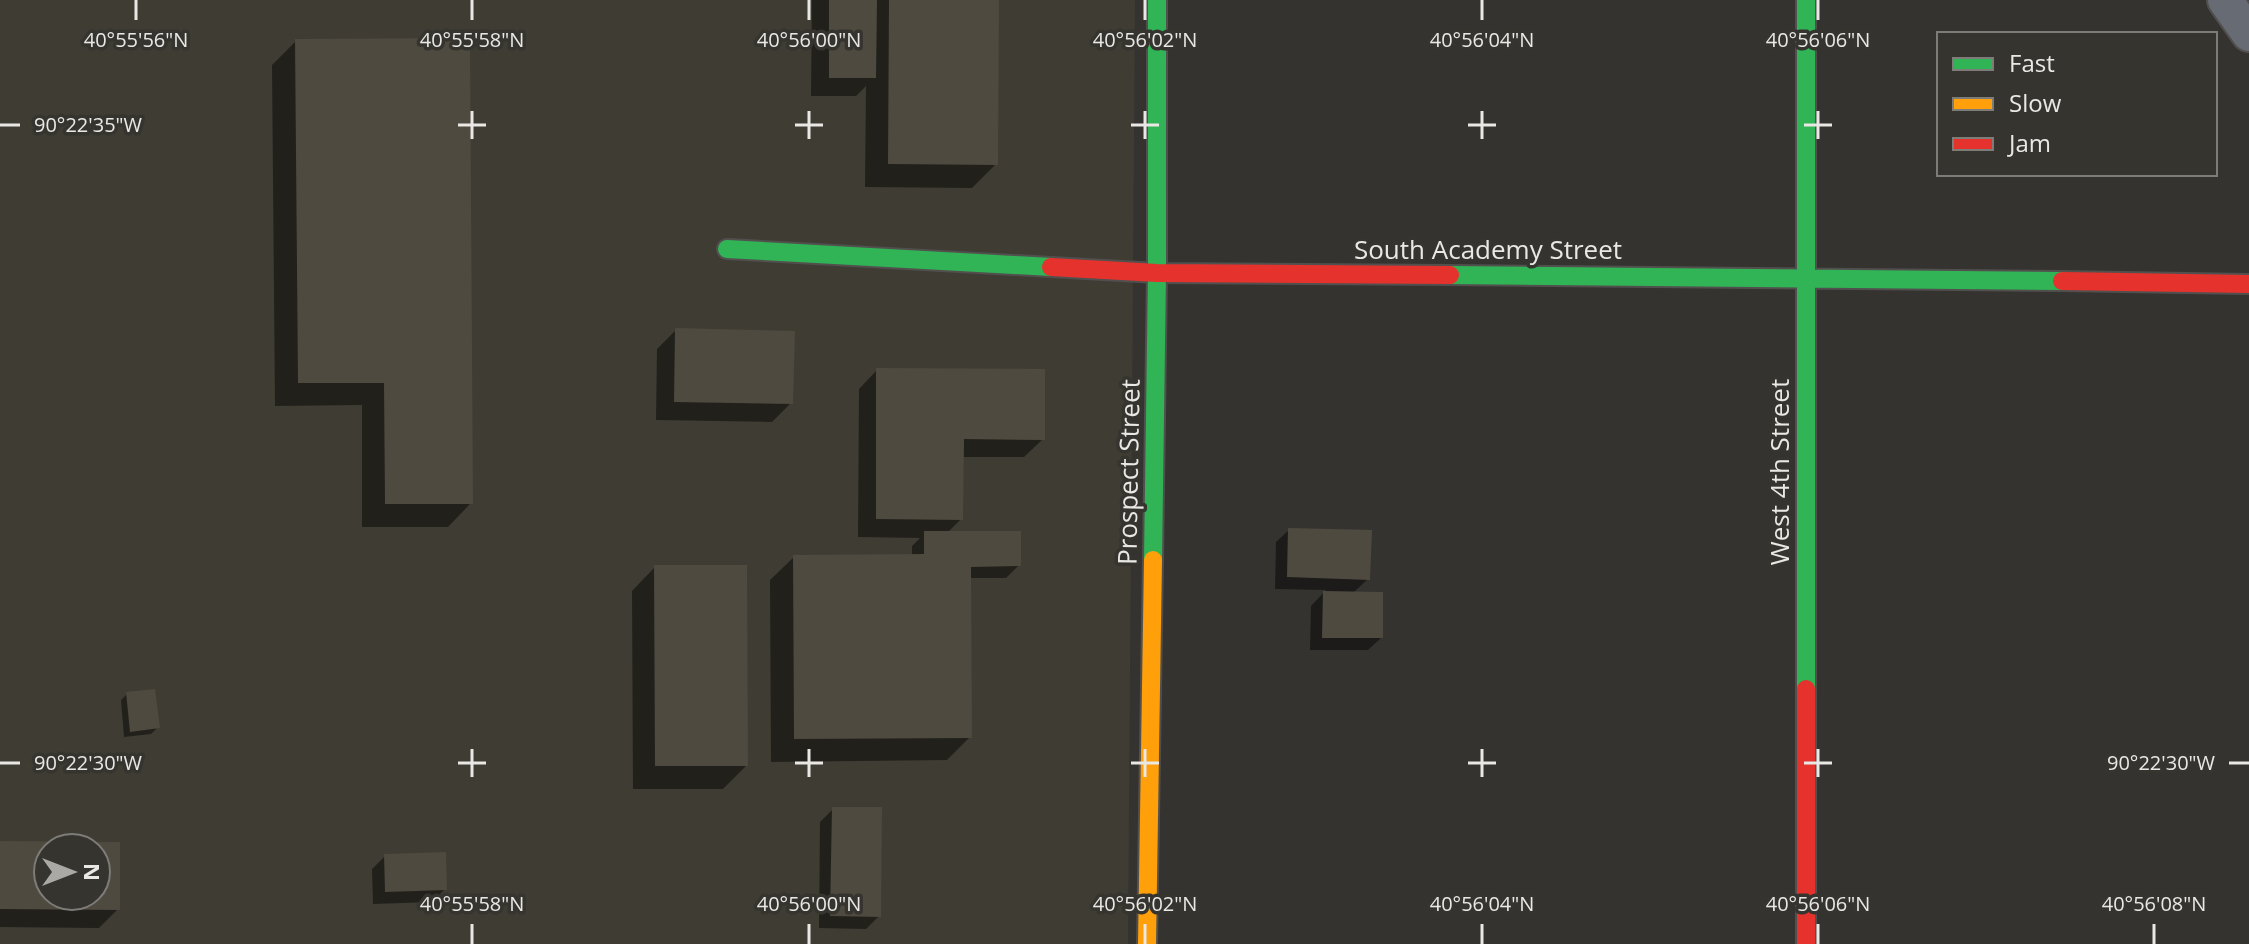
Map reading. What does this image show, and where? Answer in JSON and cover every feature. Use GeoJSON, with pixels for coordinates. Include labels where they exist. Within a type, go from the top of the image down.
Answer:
{"type":"FeatureCollection","features":[{"type":"Feature","properties":{"kind":"street","name":"Prospect Street"},"geometry":{"type":"LineString","coordinates":[[1147,944],[1157,273],[1157,0]]}},
{"type":"Feature","properties":{"kind":"street","name":"West 4th Street"},"geometry":{"type":"LineString","coordinates":[[1806,0],[1806,944]]}},
{"type":"Feature","properties":{"kind":"street"},"geometry":{"type":"LineString","coordinates":[[2225,0],[2249,34]]}},
{"type":"Feature","properties":{"kind":"street","name":"South Academy Street"},"geometry":{"type":"LineString","coordinates":[[727,249],[1157,273],[1805,277],[2249,284]]}},
{"type":"Feature","properties":{"kind":"shaded area"},"geometry":{"type":"Polygon","coordinates":[[[0,0],[1135,0],[1128,944],[0,944],[0,0]]]}},
{"type":"Feature","properties":{"kind":"building"},"geometry":{"type":"Polygon","coordinates":[[[829,0],[877,0],[876,78],[829,78],[829,0]]]}},
{"type":"Feature","properties":{"kind":"building"},"geometry":{"type":"Polygon","coordinates":[[[889,0],[999,0],[998,165],[888,164],[889,0]]]}},
{"type":"Feature","properties":{"kind":"building"},"geometry":{"type":"Polygon","coordinates":[[[470,38],[473,504],[385,504],[384,383],[298,383],[295,39],[470,38]]]}},
{"type":"Feature","properties":{"kind":"building"},"geometry":{"type":"Polygon","coordinates":[[[675,328],[795,331],[793,404],[674,402],[675,328]]]}},
{"type":"Feature","properties":{"kind":"building"},"geometry":{"type":"Polygon","coordinates":[[[876,368],[1045,369],[1045,440],[964,439],[963,520],[876,519],[876,368]]]}},
{"type":"Feature","properties":{"kind":"building"},"geometry":{"type":"Polygon","coordinates":[[[1288,528],[1372,530],[1370,580],[1287,577],[1288,528]]]}},
{"type":"Feature","properties":{"kind":"building"},"geometry":{"type":"Polygon","coordinates":[[[924,531],[1021,531],[1021,566],[971,567],[972,738],[794,739],[793,555],[924,554],[924,531]]]}},
{"type":"Feature","properties":{"kind":"building"},"geometry":{"type":"Polygon","coordinates":[[[654,565],[747,565],[748,766],[655,766],[654,565]]]}},
{"type":"Feature","properties":{"kind":"building"},"geometry":{"type":"Polygon","coordinates":[[[1323,591],[1383,592],[1383,638],[1322,638],[1323,591]]]}},
{"type":"Feature","properties":{"kind":"building"},"geometry":{"type":"Polygon","coordinates":[[[155,689],[160,728],[130,732],[126,692],[155,689]]]}},
{"type":"Feature","properties":{"kind":"building"},"geometry":{"type":"Polygon","coordinates":[[[832,807],[882,807],[881,917],[830,916],[832,807]]]}},
{"type":"Feature","properties":{"kind":"building"},"geometry":{"type":"Polygon","coordinates":[[[0,841],[32,841],[32,909],[0,909],[0,841]]]}},
{"type":"Feature","properties":{"kind":"building"},"geometry":{"type":"Polygon","coordinates":[[[112,842],[120,842],[120,910],[112,910],[112,842]]]}},
{"type":"Feature","properties":{"kind":"building"},"geometry":{"type":"Polygon","coordinates":[[[446,852],[447,890],[385,892],[384,854],[446,852]]]}},
{"type":"Feature","properties":{"kind":"traffic: fast"},"geometry":{"type":"LineString","coordinates":[[1153,560],[1157,0]]}},
{"type":"Feature","properties":{"kind":"traffic: fast"},"geometry":{"type":"LineString","coordinates":[[1806,0],[1806,689]]}},
{"type":"Feature","properties":{"kind":"traffic: fast"},"geometry":{"type":"LineString","coordinates":[[727,249],[1051,267]]}},
{"type":"Feature","properties":{"kind":"traffic: fast"},"geometry":{"type":"LineString","coordinates":[[1450,275],[2062,281]]}},
{"type":"Feature","properties":{"kind":"traffic: slow"},"geometry":{"type":"LineString","coordinates":[[1147,944],[1153,560]]}},
{"type":"Feature","properties":{"kind":"traffic: jam"},"geometry":{"type":"LineString","coordinates":[[1051,267],[1157,273],[1450,275]]}},
{"type":"Feature","properties":{"kind":"traffic: jam"},"geometry":{"type":"LineString","coordinates":[[2062,281],[2249,284]]}},
{"type":"Feature","properties":{"kind":"traffic: jam"},"geometry":{"type":"LineString","coordinates":[[1806,689],[1806,944]]}}]}
